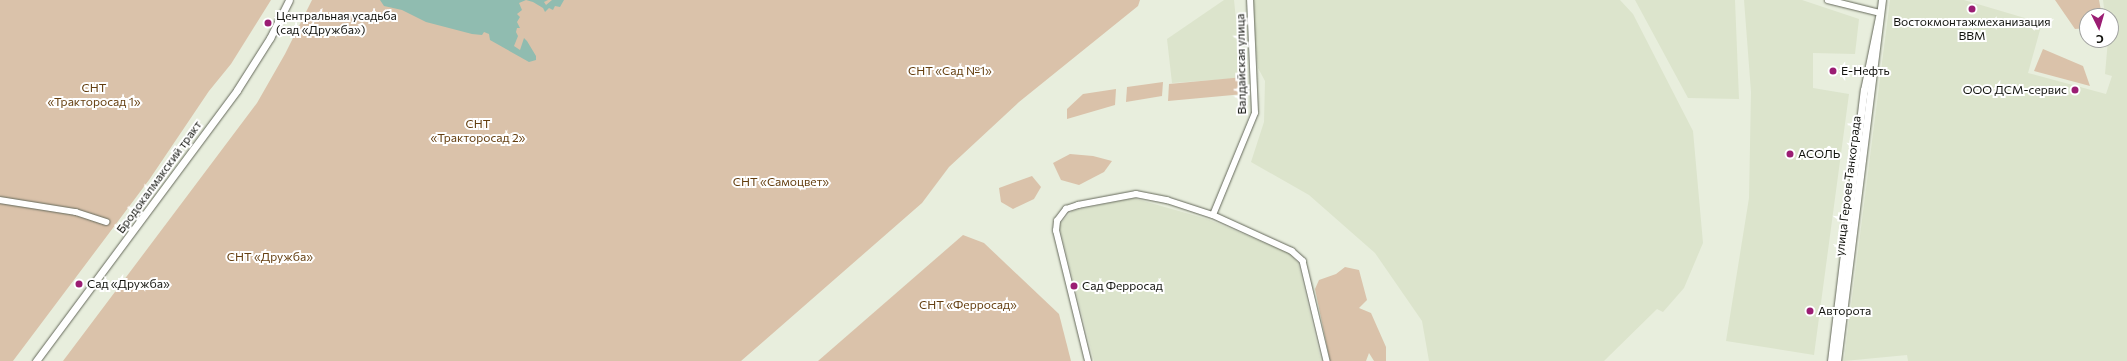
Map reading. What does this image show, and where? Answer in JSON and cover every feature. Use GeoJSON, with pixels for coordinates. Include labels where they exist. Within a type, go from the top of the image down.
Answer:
{"type":"FeatureCollection","features":[{"type":"Feature","properties":{"kind":"main road","name":"Бродокалмакский тракт"},"geometry":{"type":"LineString","coordinates":[[36,361],[237,90],[270,38],[289,0]]}},
{"type":"Feature","properties":{"kind":"main road","name":"улица Героев Танкограда"},"geometry":{"type":"LineString","coordinates":[[1837,361],[1882,0]]}},
{"type":"Feature","properties":{"kind":"main road","name":"улица Героев Танкограда"},"geometry":{"type":"LineString","coordinates":[[1831,361],[1864,90],[1875,26],[1880,13]]}},
{"type":"Feature","properties":{"kind":"street","name":"Валдайская улица"},"geometry":{"type":"LineString","coordinates":[[1213,215],[1255,113],[1250,0]]}},
{"type":"Feature","properties":{"kind":"street"},"geometry":{"type":"LineString","coordinates":[[1828,0],[1880,13]]}},
{"type":"Feature","properties":{"kind":"street"},"geometry":{"type":"LineString","coordinates":[[1088,361],[1056,232],[1060,214],[1078,205],[1136,194],[1167,200],[1213,215],[1292,251],[1303,262],[1327,361]]}},
{"type":"Feature","properties":{"kind":"street"},"geometry":{"type":"LineString","coordinates":[[0,200],[76,212],[106,222]]}},
{"type":"Feature","properties":{"kind":"shaded area"},"geometry":{"type":"Polygon","coordinates":[[[1224,0],[1234,0],[1242,78],[1172,83],[1167,39],[1224,0]]]}},
{"type":"Feature","properties":{"kind":"shaded area"},"geometry":{"type":"Polygon","coordinates":[[[1251,0],[1620,0],[1633,14],[1693,131],[1703,243],[1684,288],[1663,312],[1657,309],[1604,361],[1429,361],[1422,321],[1375,253],[1309,195],[1251,162],[1264,122],[1265,81],[1258,68],[1251,0]]]}},
{"type":"Feature","properties":{"kind":"shaded area"},"geometry":{"type":"Polygon","coordinates":[[[1635,0],[1735,0],[1739,99],[1688,98],[1635,0]]]}},
{"type":"Feature","properties":{"kind":"shaded area"},"geometry":{"type":"Polygon","coordinates":[[[1744,0],[1802,0],[1859,19],[1855,54],[1813,53],[1813,88],[1849,94],[1814,355],[1726,341],[1749,198],[1751,92],[1744,0]]]}},
{"type":"Feature","properties":{"kind":"shaded area"},"geometry":{"type":"Polygon","coordinates":[[[1890,0],[1964,0],[2042,23],[2028,73],[2106,94],[2112,76],[2105,74],[2107,48],[2119,48],[2119,8],[2104,8],[2103,0],[2127,0],[2127,361],[1908,361],[1907,355],[1844,361],[1890,0]]]}},
{"type":"Feature","properties":{"kind":"shaded area"},"geometry":{"type":"Polygon","coordinates":[[[1133,198],[1207,219],[1289,253],[1298,263],[1321,361],[1094,361],[1059,225],[1072,211],[1133,198]]]}},
{"type":"Feature","properties":{"kind":"green space","name":"СНТ «Тракторосад 1»"},"geometry":{"type":"Polygon","coordinates":[[[0,0],[271,0],[231,64],[209,91],[149,180],[13,361],[0,361],[0,0]]]}},
{"type":"Feature","properties":{"kind":"green space"},"geometry":{"type":"Polygon","coordinates":[[[312,0],[1140,0],[1138,6],[1019,102],[949,167],[922,203],[741,361],[63,361],[257,103],[285,54],[312,0]]]}},
{"type":"Feature","properties":{"kind":"green space"},"geometry":{"type":"Polygon","coordinates":[[[2055,0],[2099,0],[2100,8],[2079,8],[2079,29],[2075,29],[2055,0]]]}},
{"type":"Feature","properties":{"kind":"green space"},"geometry":{"type":"Polygon","coordinates":[[[2043,49],[2083,66],[2090,86],[2034,71],[2043,49]]]}},
{"type":"Feature","properties":{"kind":"green space"},"geometry":{"type":"Polygon","coordinates":[[[1244,77],[1244,94],[1168,101],[1169,84],[1244,77]]]}},
{"type":"Feature","properties":{"kind":"green space"},"geometry":{"type":"Polygon","coordinates":[[[1163,82],[1162,96],[1126,102],[1127,87],[1163,82]]]}},
{"type":"Feature","properties":{"kind":"green space"},"geometry":{"type":"Polygon","coordinates":[[[1116,89],[1115,105],[1067,119],[1067,109],[1083,94],[1116,89]]]}},
{"type":"Feature","properties":{"kind":"green space"},"geometry":{"type":"Polygon","coordinates":[[[1070,154],[1093,156],[1112,161],[1104,172],[1079,185],[1061,180],[1053,163],[1070,154]]]}},
{"type":"Feature","properties":{"kind":"green space"},"geometry":{"type":"Polygon","coordinates":[[[1032,176],[1041,187],[1034,199],[1013,209],[1001,202],[999,188],[1032,176]]]}},
{"type":"Feature","properties":{"kind":"green space","name":"СНТ «Ферросад»"},"geometry":{"type":"Polygon","coordinates":[[[963,235],[984,243],[1059,314],[1071,361],[818,361],[963,235]]]}},
{"type":"Feature","properties":{"kind":"green space"},"geometry":{"type":"Polygon","coordinates":[[[1345,267],[1359,270],[1367,300],[1359,308],[1371,313],[1386,347],[1386,361],[1374,361],[1369,353],[1366,361],[1330,361],[1315,289],[1319,280],[1336,274],[1345,267]]]}},
{"type":"Feature","properties":{"kind":"water"},"geometry":{"type":"Polygon","coordinates":[[[380,0],[526,0],[519,3],[522,10],[517,14],[520,17],[517,22],[520,28],[517,28],[516,32],[518,36],[514,46],[520,50],[524,38],[536,56],[536,60],[529,62],[490,40],[489,34],[484,32],[482,35],[472,34],[426,22],[402,10],[384,6],[380,0]]]}},
{"type":"Feature","properties":{"kind":"water"},"geometry":{"type":"Polygon","coordinates":[[[526,0],[548,0],[544,2],[546,5],[552,0],[564,0],[560,7],[555,6],[553,10],[549,8],[545,12],[543,8],[526,0]]]}},
{"type":"Feature","properties":{"kind":"place","name":"Востокмонтажмеханизация ВВМ"},"geometry":{"type":"Point","coordinates":[1972,9]}},
{"type":"Feature","properties":{"kind":"place","name":"Центральная усадьба (сад «Дружба»)"},"geometry":{"type":"Point","coordinates":[268,23]}},
{"type":"Feature","properties":{"kind":"place","name":"E-Нефть"},"geometry":{"type":"Point","coordinates":[1833,71]}},
{"type":"Feature","properties":{"kind":"place","name":"ООО ДСМ-сервис"},"geometry":{"type":"Point","coordinates":[2075,90]}},
{"type":"Feature","properties":{"kind":"place","name":"АСОЛЬ"},"geometry":{"type":"Point","coordinates":[1790,154]}},
{"type":"Feature","properties":{"kind":"place","name":"Сад «Дружба»"},"geometry":{"type":"Point","coordinates":[79,284]}},
{"type":"Feature","properties":{"kind":"place","name":"Сад Ферросад"},"geometry":{"type":"Point","coordinates":[1074,286]}},
{"type":"Feature","properties":{"kind":"place","name":"Авторота"},"geometry":{"type":"Point","coordinates":[1810,311]}},
{"type":"Feature","properties":{"kind":"park label","name":"СНТ «Сад №1»"},"geometry":{"type":"Point","coordinates":[950,71]}},
{"type":"Feature","properties":{"kind":"park label","name":"СНТ «Тракторосад 2»"},"geometry":{"type":"Point","coordinates":[478,131]}},
{"type":"Feature","properties":{"kind":"park label","name":"СНТ «Самоцвет»"},"geometry":{"type":"Point","coordinates":[781,182]}},
{"type":"Feature","properties":{"kind":"park label","name":"СНТ «Дружба»"},"geometry":{"type":"Point","coordinates":[270,257]}}]}
